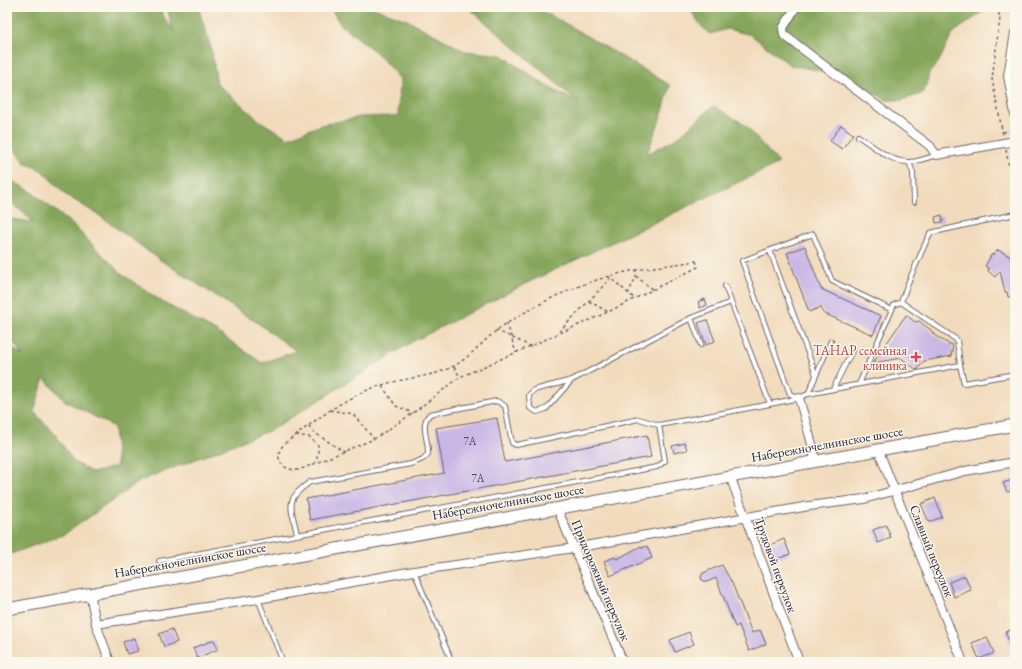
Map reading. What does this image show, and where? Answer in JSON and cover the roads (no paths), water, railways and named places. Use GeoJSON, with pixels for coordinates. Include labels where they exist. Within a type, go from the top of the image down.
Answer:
{"type":"FeatureCollection","features":[{"type":"Feature","properties":{"kind":"main road","name":"Набережночелнинское шоссе"},"geometry":{"type":"LineString","coordinates":[[7,609],[815,460],[1015,425]]}},
{"type":"Feature","properties":{"kind":"street"},"geometry":{"type":"LineString","coordinates":[[796,7],[783,28],[784,35],[930,146],[936,155],[1015,141]]}},
{"type":"Feature","properties":{"kind":"street"},"geometry":{"type":"LineString","coordinates":[[1015,33],[1008,76],[1015,114]]}},
{"type":"Feature","properties":{"kind":"street"},"geometry":{"type":"LineString","coordinates":[[799,398],[815,460]]}},
{"type":"Feature","properties":{"kind":"street","name":"Славный переулок"},"geometry":{"type":"LineString","coordinates":[[878,449],[963,662]]}},
{"type":"Feature","properties":{"kind":"street"},"geometry":{"type":"LineString","coordinates":[[96,624],[258,600],[414,571],[574,548],[809,506],[864,499],[895,492],[965,470],[1015,462]]}},
{"type":"Feature","properties":{"kind":"street","name":"Трудовой переулок"},"geometry":{"type":"LineString","coordinates":[[730,476],[799,662]]}},
{"type":"Feature","properties":{"kind":"street","name":"Придорожный переулок"},"geometry":{"type":"LineString","coordinates":[[557,508],[623,662]]}},
{"type":"Feature","properties":{"kind":"street"},"geometry":{"type":"LineString","coordinates":[[90,593],[96,624],[110,662]]}},
{"type":"Feature","properties":{"kind":"lane"},"geometry":{"type":"LineString","coordinates":[[858,136],[890,157],[909,162],[936,155]]}},
{"type":"Feature","properties":{"kind":"lane"},"geometry":{"type":"LineString","coordinates":[[909,162],[913,173],[914,202]]}},
{"type":"Feature","properties":{"kind":"lane"},"geometry":{"type":"LineString","coordinates":[[859,384],[894,305],[901,302],[930,233],[1015,214]]}},
{"type":"Feature","properties":{"kind":"lane"},"geometry":{"type":"LineString","coordinates":[[799,398],[790,394],[742,261],[813,234],[832,281],[892,310]]}},
{"type":"Feature","properties":{"kind":"lane"},"geometry":{"type":"LineString","coordinates":[[770,250],[816,374]]}},
{"type":"Feature","properties":{"kind":"lane"},"geometry":{"type":"LineString","coordinates":[[725,286],[770,404]]}},
{"type":"Feature","properties":{"kind":"lane"},"geometry":{"type":"LineString","coordinates":[[572,380],[546,409],[537,412],[530,408],[529,395],[534,390],[572,380],[691,318],[731,302]]}},
{"type":"Feature","properties":{"kind":"lane"},"geometry":{"type":"LineString","coordinates":[[901,302],[957,340],[964,383],[1015,374]]}},
{"type":"Feature","properties":{"kind":"lane"},"geometry":{"type":"LineString","coordinates":[[691,318],[701,345]]}},
{"type":"Feature","properties":{"kind":"lane"},"geometry":{"type":"LineString","coordinates":[[808,394],[831,340]]}},
{"type":"Feature","properties":{"kind":"lane"},"geometry":{"type":"LineString","coordinates":[[833,389],[852,351]]}},
{"type":"Feature","properties":{"kind":"lane"},"geometry":{"type":"LineString","coordinates":[[298,534],[291,507],[292,498],[296,491],[310,482],[411,464],[424,459],[428,454],[429,444],[424,424],[425,418],[430,414],[497,401],[505,406],[512,443],[516,445],[639,419],[659,426],[799,398],[808,394],[960,365]]}},
{"type":"Feature","properties":{"kind":"lane"},"geometry":{"type":"LineString","coordinates":[[159,560],[657,466],[665,461],[659,426]]}},
{"type":"Feature","properties":{"kind":"lane"},"geometry":{"type":"LineString","coordinates":[[414,571],[452,662]]}},
{"type":"Feature","properties":{"kind":"lane"},"geometry":{"type":"LineString","coordinates":[[258,600],[283,662]]}},
{"type":"Feature","properties":{"kind":"place","name":"ТАНАР семейная клиника"},"geometry":{"type":"Point","coordinates":[916,357]}}]}
